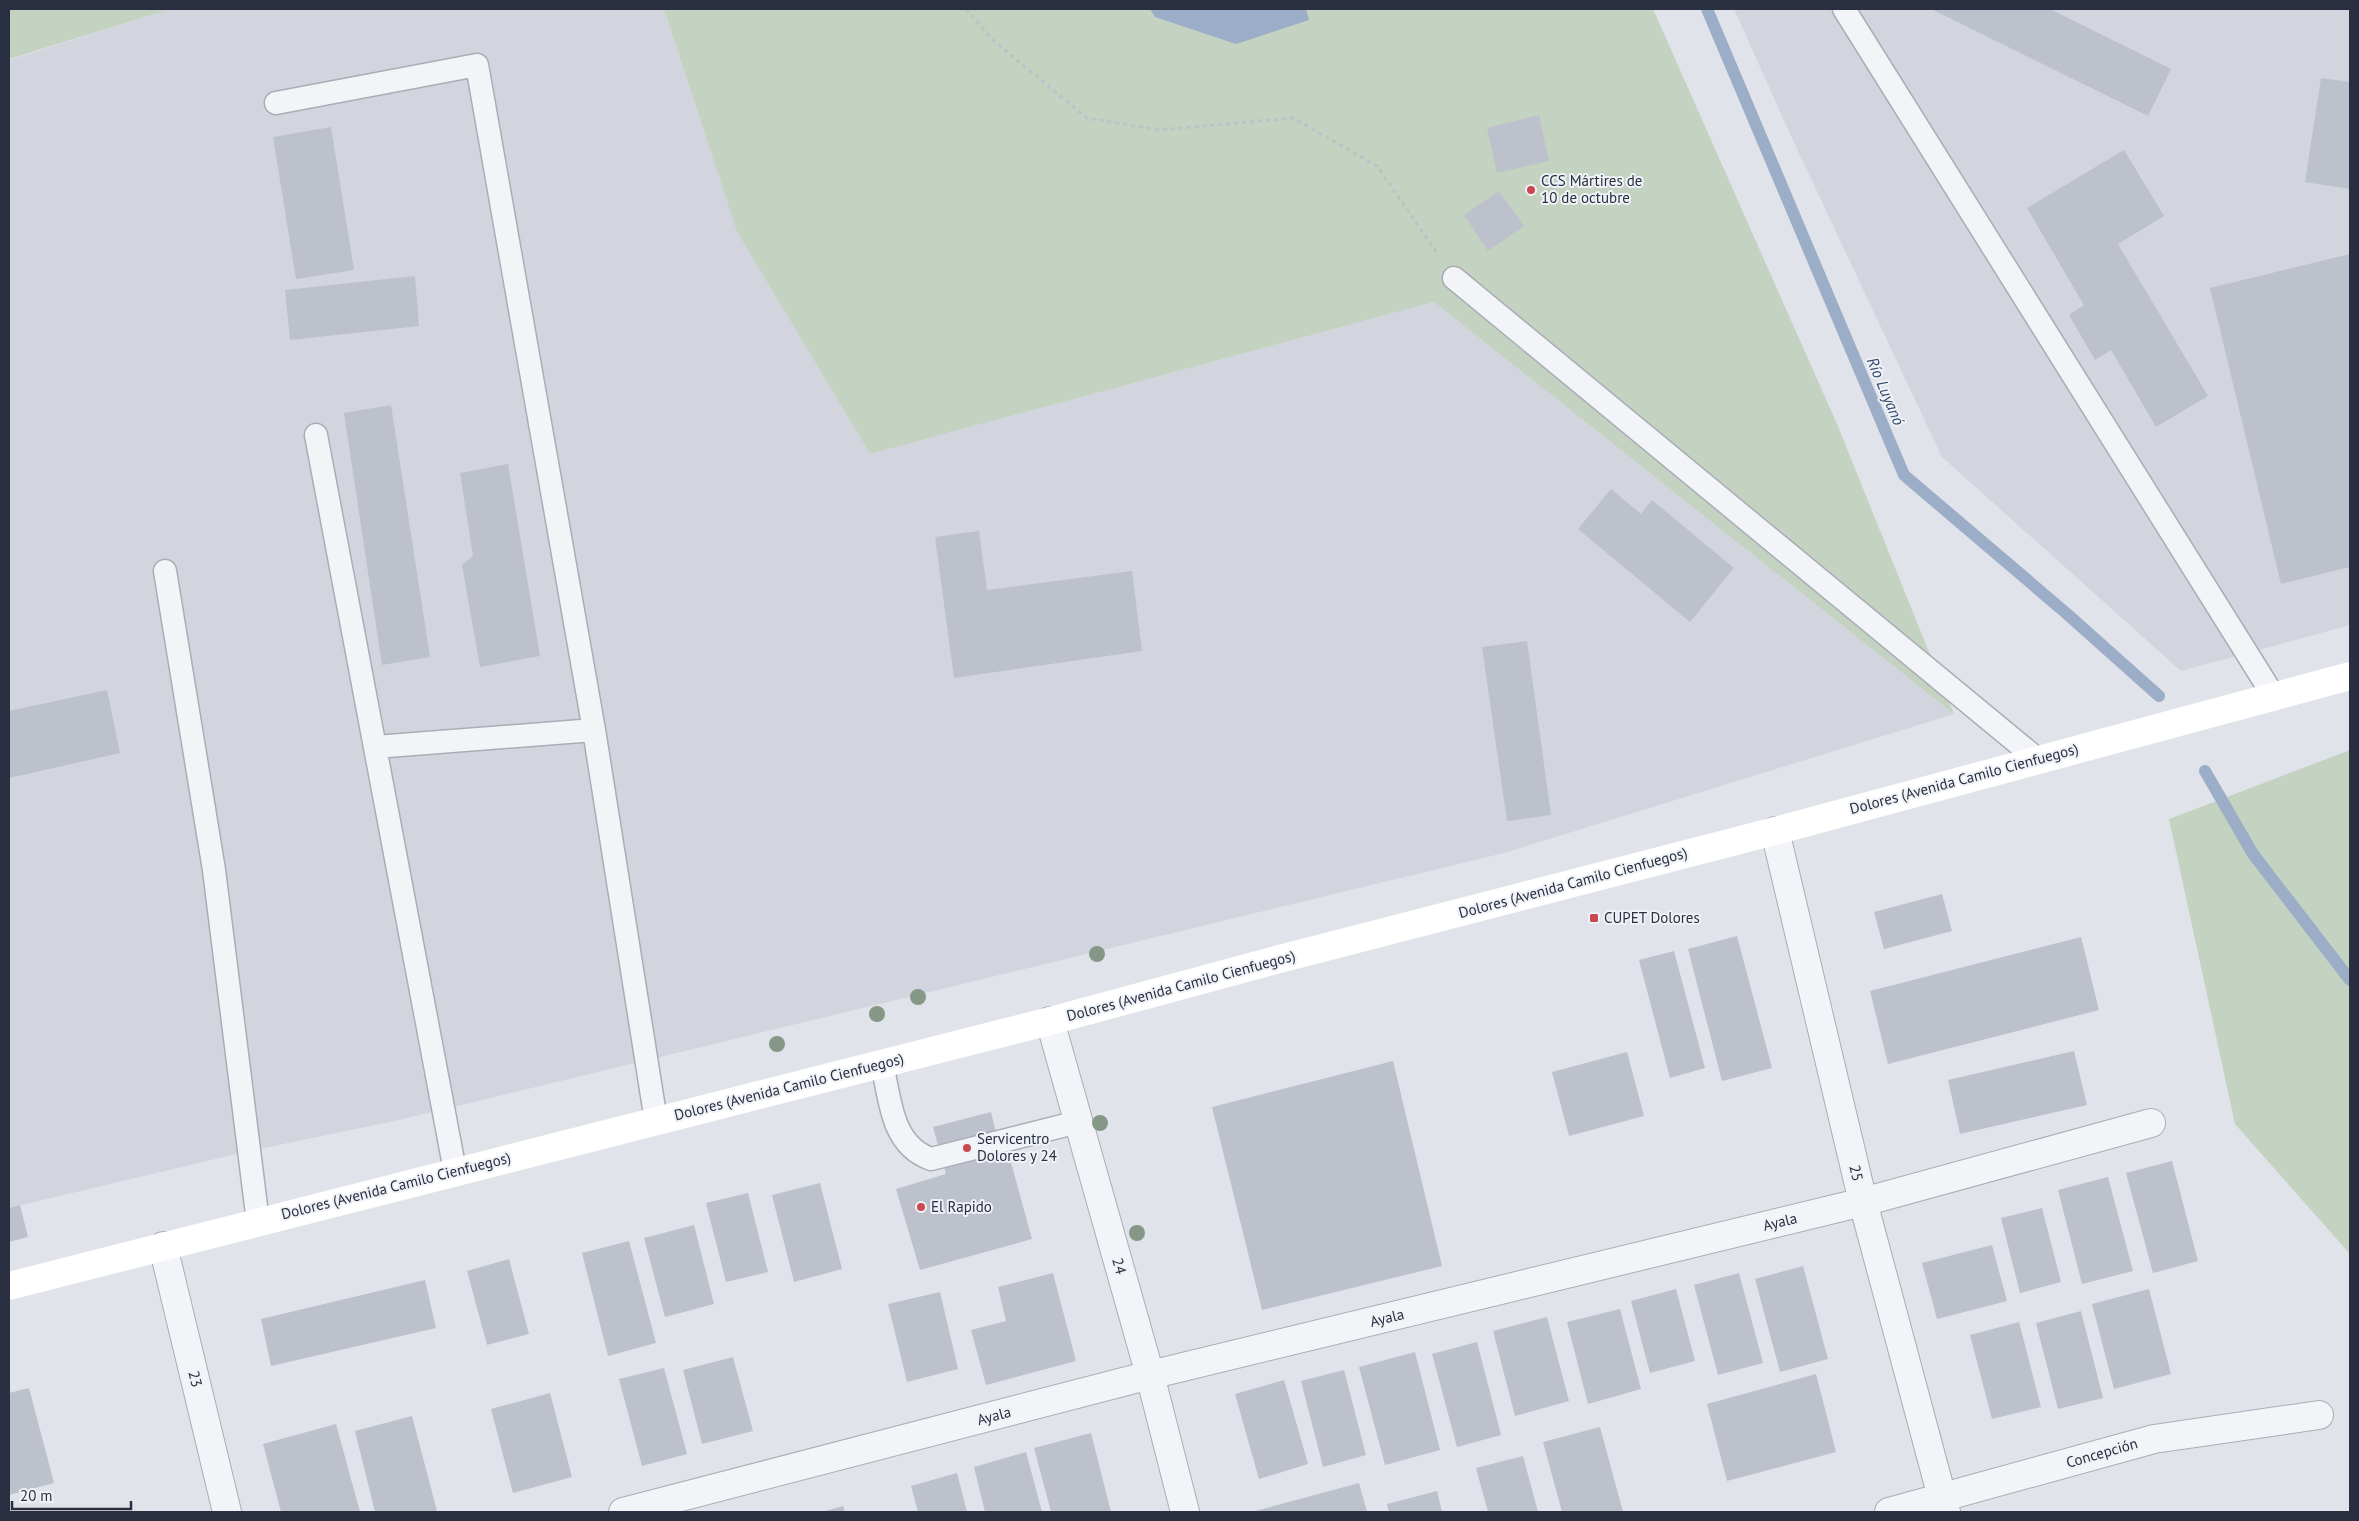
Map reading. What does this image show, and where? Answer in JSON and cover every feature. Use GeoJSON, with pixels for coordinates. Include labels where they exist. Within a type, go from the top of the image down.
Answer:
{"type":"FeatureCollection","features":[{"type":"Feature","properties":{"kind":"main road","name":"Dolores (Avenida Camilo Cienfuegos)"},"geometry":{"type":"LineString","coordinates":[[9,1286],[1050,1021],[1775,831],[2273,695],[2350,676]]}},
{"type":"Feature","properties":{"kind":"street","name":"25"},"geometry":{"type":"LineString","coordinates":[[1775,831],[1863,1202],[1945,1505]]}},
{"type":"Feature","properties":{"kind":"street","name":"24"},"geometry":{"type":"LineString","coordinates":[[1050,1021],[1150,1375],[1185,1512]]}},
{"type":"Feature","properties":{"kind":"street","name":"Ayala"},"geometry":{"type":"LineString","coordinates":[[623,1512],[1150,1375],[1863,1202],[2151,1123]]}},
{"type":"Feature","properties":{"kind":"street","name":"23"},"geometry":{"type":"LineString","coordinates":[[163,1246],[227,1512]]}},
{"type":"Feature","properties":{"kind":"street","name":"Concepción"},"geometry":{"type":"LineString","coordinates":[[1889,1512],[1945,1505],[2154,1439],[2319,1415]]}},
{"type":"Feature","properties":{"kind":"lane"},"geometry":{"type":"LineString","coordinates":[[1844,9],[2273,695]]}},
{"type":"Feature","properties":{"kind":"lane"},"geometry":{"type":"LineString","coordinates":[[276,102],[477,65],[594,730],[656,1121]]}},
{"type":"Feature","properties":{"kind":"lane"},"geometry":{"type":"LineString","coordinates":[[1454,278],[2037,759]]}},
{"type":"Feature","properties":{"kind":"lane"},"geometry":{"type":"LineString","coordinates":[[316,435],[456,1171]]}},
{"type":"Feature","properties":{"kind":"lane"},"geometry":{"type":"LineString","coordinates":[[165,571],[214,870],[258,1222]]}},
{"type":"Feature","properties":{"kind":"lane"},"geometry":{"type":"LineString","coordinates":[[375,747],[594,730]]}},
{"type":"Feature","properties":{"kind":"lane"},"geometry":{"type":"LineString","coordinates":[[882,1064],[899,1133],[907,1145],[922,1156],[931,1159],[1078,1122]]}},
{"type":"Feature","properties":{"kind":"path"},"geometry":{"type":"LineString","coordinates":[[966,9],[994,41],[1087,118],[1159,130],[1293,118],[1377,166],[1454,278]]}},
{"type":"Feature","properties":{"kind":"shaded area"},"geometry":{"type":"Polygon","coordinates":[[[171,9],[664,9],[737,232],[870,454],[1434,302],[1954,714],[1504,853],[399,1120],[249,1151],[9,1208],[9,60],[171,9]]]}},
{"type":"Feature","properties":{"kind":"shaded area"},"geometry":{"type":"Polygon","coordinates":[[[1734,9],[2350,9],[2350,625],[2181,671],[1942,457],[1791,136],[1734,9]]]}},
{"type":"Feature","properties":{"kind":"green space"},"geometry":{"type":"Polygon","coordinates":[[[9,9],[171,9],[9,59],[9,9]]]}},
{"type":"Feature","properties":{"kind":"green space"},"geometry":{"type":"Polygon","coordinates":[[[664,9],[1653,9],[1837,424],[1954,714],[1434,302],[870,454],[737,232],[664,9]]]}},
{"type":"Feature","properties":{"kind":"green space"},"geometry":{"type":"Polygon","coordinates":[[[2350,750],[2350,1254],[2235,1124],[2169,819],[2350,750]]]}},
{"type":"Feature","properties":{"kind":"water"},"geometry":{"type":"Polygon","coordinates":[[[1150,9],[1306,9],[1309,20],[1236,44],[1155,17],[1150,9]]]}},
{"type":"Feature","properties":{"kind":"building"},"geometry":{"type":"Polygon","coordinates":[[[1931,9],[2050,9],[2171,69],[2148,116],[1931,9]]]}},
{"type":"Feature","properties":{"kind":"building"},"geometry":{"type":"Polygon","coordinates":[[[2321,78],[2350,82],[2350,189],[2305,182],[2321,78]]]}},
{"type":"Feature","properties":{"kind":"building"},"geometry":{"type":"Polygon","coordinates":[[[1539,115],[1549,161],[1497,173],[1487,128],[1539,115]]]}},
{"type":"Feature","properties":{"kind":"building"},"geometry":{"type":"Polygon","coordinates":[[[331,127],[354,270],[296,279],[273,137],[331,127]]]}},
{"type":"Feature","properties":{"kind":"building"},"geometry":{"type":"Polygon","coordinates":[[[2124,150],[2164,216],[2118,244],[2208,396],[2156,427],[2111,350],[2095,360],[2069,315],[2084,305],[2027,208],[2124,150]]]}},
{"type":"Feature","properties":{"kind":"building"},"geometry":{"type":"Polygon","coordinates":[[[1499,191],[1524,226],[1488,251],[1464,215],[1499,191]]]}},
{"type":"Feature","properties":{"kind":"building"},"geometry":{"type":"Polygon","coordinates":[[[2350,254],[2350,567],[2281,584],[2210,288],[2350,254]]]}},
{"type":"Feature","properties":{"kind":"building"},"geometry":{"type":"Polygon","coordinates":[[[415,276],[419,326],[290,340],[285,290],[415,276]]]}},
{"type":"Feature","properties":{"kind":"building"},"geometry":{"type":"Polygon","coordinates":[[[391,405],[430,657],[382,665],[344,413],[391,405]]]}},
{"type":"Feature","properties":{"kind":"building"},"geometry":{"type":"Polygon","coordinates":[[[508,464],[540,656],[480,667],[462,565],[473,556],[460,473],[508,464]]]}},
{"type":"Feature","properties":{"kind":"building"},"geometry":{"type":"Polygon","coordinates":[[[1611,489],[1641,514],[1652,500],[1734,568],[1690,622],[1578,529],[1611,489]]]}},
{"type":"Feature","properties":{"kind":"building"},"geometry":{"type":"Polygon","coordinates":[[[979,531],[987,590],[1132,571],[1142,651],[954,678],[935,537],[979,531]]]}},
{"type":"Feature","properties":{"kind":"building"},"geometry":{"type":"Polygon","coordinates":[[[1527,641],[1551,815],[1507,821],[1482,647],[1527,641]]]}},
{"type":"Feature","properties":{"kind":"building"},"geometry":{"type":"Polygon","coordinates":[[[107,690],[120,753],[9,778],[9,711],[107,690]]]}},
{"type":"Feature","properties":{"kind":"building"},"geometry":{"type":"Polygon","coordinates":[[[1942,894],[1952,931],[1884,949],[1874,912],[1942,894]]]}},
{"type":"Feature","properties":{"kind":"building"},"geometry":{"type":"Polygon","coordinates":[[[1737,936],[1772,1068],[1722,1081],[1688,949],[1737,936]]]}},
{"type":"Feature","properties":{"kind":"building"},"geometry":{"type":"Polygon","coordinates":[[[2081,937],[2099,1010],[1888,1064],[1870,991],[2081,937]]]}},
{"type":"Feature","properties":{"kind":"building"},"geometry":{"type":"Polygon","coordinates":[[[1674,951],[1705,1068],[1670,1078],[1639,960],[1674,951]]]}},
{"type":"Feature","properties":{"kind":"building"},"geometry":{"type":"Polygon","coordinates":[[[2074,1051],[2087,1105],[1960,1134],[1948,1080],[2074,1051]]]}},
{"type":"Feature","properties":{"kind":"building"},"geometry":{"type":"Polygon","coordinates":[[[1627,1052],[1644,1116],[1569,1136],[1552,1072],[1627,1052]]]}},
{"type":"Feature","properties":{"kind":"building"},"geometry":{"type":"Polygon","coordinates":[[[1393,1061],[1442,1266],[1262,1310],[1212,1107],[1393,1061]]]}},
{"type":"Feature","properties":{"kind":"building"},"geometry":{"type":"Polygon","coordinates":[[[991,1112],[1003,1160],[1010,1159],[1032,1239],[920,1270],[896,1189],[946,1174],[933,1127],[991,1112]]]}},
{"type":"Feature","properties":{"kind":"building"},"geometry":{"type":"Polygon","coordinates":[[[2172,1161],[2198,1261],[2153,1273],[2126,1173],[2172,1161]]]}},
{"type":"Feature","properties":{"kind":"building"},"geometry":{"type":"Polygon","coordinates":[[[2108,1177],[2133,1271],[2082,1284],[2058,1190],[2108,1177]]]}},
{"type":"Feature","properties":{"kind":"building"},"geometry":{"type":"Polygon","coordinates":[[[820,1183],[842,1269],[794,1282],[772,1195],[820,1183]]]}},
{"type":"Feature","properties":{"kind":"building"},"geometry":{"type":"Polygon","coordinates":[[[748,1193],[768,1272],[726,1282],[706,1203],[748,1193]]]}},
{"type":"Feature","properties":{"kind":"building"},"geometry":{"type":"Polygon","coordinates":[[[20,1205],[28,1237],[9,1242],[9,1208],[20,1205]]]}},
{"type":"Feature","properties":{"kind":"building"},"geometry":{"type":"Polygon","coordinates":[[[2042,1208],[2061,1282],[2020,1293],[2001,1218],[2042,1208]]]}},
{"type":"Feature","properties":{"kind":"building"},"geometry":{"type":"Polygon","coordinates":[[[694,1225],[714,1304],[665,1317],[644,1238],[694,1225]]]}},
{"type":"Feature","properties":{"kind":"building"},"geometry":{"type":"Polygon","coordinates":[[[629,1241],[656,1343],[608,1356],[582,1253],[629,1241]]]}},
{"type":"Feature","properties":{"kind":"building"},"geometry":{"type":"Polygon","coordinates":[[[1992,1245],[2007,1301],[1937,1319],[1922,1263],[1992,1245]]]}},
{"type":"Feature","properties":{"kind":"building"},"geometry":{"type":"Polygon","coordinates":[[[509,1259],[529,1334],[487,1345],[467,1271],[509,1259]]]}},
{"type":"Feature","properties":{"kind":"building"},"geometry":{"type":"Polygon","coordinates":[[[1803,1266],[1828,1359],[1780,1372],[1755,1279],[1803,1266]]]}},
{"type":"Feature","properties":{"kind":"building"},"geometry":{"type":"Polygon","coordinates":[[[1053,1273],[1076,1361],[986,1385],[971,1330],[1006,1321],[998,1287],[1053,1273]]]}},
{"type":"Feature","properties":{"kind":"building"},"geometry":{"type":"Polygon","coordinates":[[[1739,1273],[1763,1363],[1718,1375],[1694,1285],[1739,1273]]]}},
{"type":"Feature","properties":{"kind":"building"},"geometry":{"type":"Polygon","coordinates":[[[425,1280],[436,1328],[271,1366],[261,1319],[425,1280]]]}},
{"type":"Feature","properties":{"kind":"building"},"geometry":{"type":"Polygon","coordinates":[[[1676,1289],[1695,1361],[1650,1373],[1631,1301],[1676,1289]]]}},
{"type":"Feature","properties":{"kind":"building"},"geometry":{"type":"Polygon","coordinates":[[[2149,1289],[2171,1374],[2114,1389],[2092,1304],[2149,1289]]]}},
{"type":"Feature","properties":{"kind":"building"},"geometry":{"type":"Polygon","coordinates":[[[940,1292],[958,1369],[907,1382],[888,1304],[940,1292]]]}},
{"type":"Feature","properties":{"kind":"building"},"geometry":{"type":"Polygon","coordinates":[[[1620,1309],[1641,1389],[1588,1404],[1567,1322],[1620,1309]]]}},
{"type":"Feature","properties":{"kind":"building"},"geometry":{"type":"Polygon","coordinates":[[[2081,1311],[2103,1398],[2058,1409],[2036,1323],[2081,1311]]]}},
{"type":"Feature","properties":{"kind":"building"},"geometry":{"type":"Polygon","coordinates":[[[1547,1317],[1569,1401],[1515,1416],[1493,1331],[1547,1317]]]}},
{"type":"Feature","properties":{"kind":"building"},"geometry":{"type":"Polygon","coordinates":[[[2019,1322],[2041,1407],[1992,1419],[1970,1335],[2019,1322]]]}},
{"type":"Feature","properties":{"kind":"building"},"geometry":{"type":"Polygon","coordinates":[[[1477,1342],[1501,1435],[1457,1447],[1432,1354],[1477,1342]]]}},
{"type":"Feature","properties":{"kind":"building"},"geometry":{"type":"Polygon","coordinates":[[[1415,1352],[1440,1450],[1385,1465],[1359,1367],[1415,1352]]]}},
{"type":"Feature","properties":{"kind":"building"},"geometry":{"type":"Polygon","coordinates":[[[733,1357],[753,1431],[702,1444],[683,1370],[733,1357]]]}},
{"type":"Feature","properties":{"kind":"building"},"geometry":{"type":"Polygon","coordinates":[[[664,1368],[687,1454],[642,1466],[619,1379],[664,1368]]]}},
{"type":"Feature","properties":{"kind":"building"},"geometry":{"type":"Polygon","coordinates":[[[1344,1370],[1366,1455],[1323,1467],[1301,1381],[1344,1370]]]}},
{"type":"Feature","properties":{"kind":"building"},"geometry":{"type":"Polygon","coordinates":[[[1816,1374],[1836,1452],[1727,1481],[1707,1404],[1816,1374]]]}},
{"type":"Feature","properties":{"kind":"building"},"geometry":{"type":"Polygon","coordinates":[[[1284,1380],[1308,1464],[1259,1479],[1235,1394],[1284,1380]]]}},
{"type":"Feature","properties":{"kind":"building"},"geometry":{"type":"Polygon","coordinates":[[[29,1388],[54,1483],[9,1495],[9,1393],[29,1388]]]}},
{"type":"Feature","properties":{"kind":"building"},"geometry":{"type":"Polygon","coordinates":[[[550,1393],[572,1477],[513,1493],[491,1409],[550,1393]]]}},
{"type":"Feature","properties":{"kind":"building"},"geometry":{"type":"Polygon","coordinates":[[[412,1416],[437,1511],[375,1512],[355,1431],[412,1416]]]}},
{"type":"Feature","properties":{"kind":"building"},"geometry":{"type":"Polygon","coordinates":[[[336,1424],[360,1512],[281,1512],[263,1444],[336,1424]]]}},
{"type":"Feature","properties":{"kind":"building"},"geometry":{"type":"Polygon","coordinates":[[[1600,1427],[1623,1512],[1562,1512],[1543,1442],[1600,1427]]]}},
{"type":"Feature","properties":{"kind":"building"},"geometry":{"type":"Polygon","coordinates":[[[1091,1433],[1111,1512],[1051,1512],[1034,1448],[1091,1433]]]}},
{"type":"Feature","properties":{"kind":"building"},"geometry":{"type":"Polygon","coordinates":[[[1026,1452],[1042,1512],[985,1512],[974,1467],[1026,1452]]]}},
{"type":"Feature","properties":{"kind":"building"},"geometry":{"type":"Polygon","coordinates":[[[1523,1456],[1538,1512],[1488,1512],[1476,1468],[1523,1456]]]}},
{"type":"Feature","properties":{"kind":"building"},"geometry":{"type":"Polygon","coordinates":[[[957,1473],[967,1512],[918,1512],[911,1486],[957,1473]]]}},
{"type":"Feature","properties":{"kind":"building"},"geometry":{"type":"Polygon","coordinates":[[[1359,1483],[1367,1512],[1252,1512],[1359,1483]]]}},
{"type":"Feature","properties":{"kind":"building"},"geometry":{"type":"Polygon","coordinates":[[[1437,1491],[1442,1512],[1389,1512],[1387,1504],[1437,1491]]]}},
{"type":"Feature","properties":{"kind":"building"},"geometry":{"type":"Polygon","coordinates":[[[843,1506],[845,1512],[822,1512],[843,1506]]]}},
{"type":"Feature","properties":{"kind":"waterway","name":"Río Luyanó"},"geometry":{"type":"LineString","coordinates":[[1707,9],[1904,475],[2066,613],[2159,696]]}},
{"type":"Feature","properties":{"kind":"waterway"},"geometry":{"type":"LineString","coordinates":[[2205,771],[2253,854],[2350,980]]}},
{"type":"Feature","properties":{"kind":"place","name":"CCS Mártires de 10 de octubre"},"geometry":{"type":"Point","coordinates":[1531,190]}},
{"type":"Feature","properties":{"kind":"place","name":"CUPET Dolores"},"geometry":{"type":"Point","coordinates":[1594,918]}},
{"type":"Feature","properties":{"kind":"place","name":"Servicentro Dolores y 24"},"geometry":{"type":"Point","coordinates":[967,1148]}},
{"type":"Feature","properties":{"kind":"place","name":"El Rapido"},"geometry":{"type":"Point","coordinates":[921,1207]}}]}
